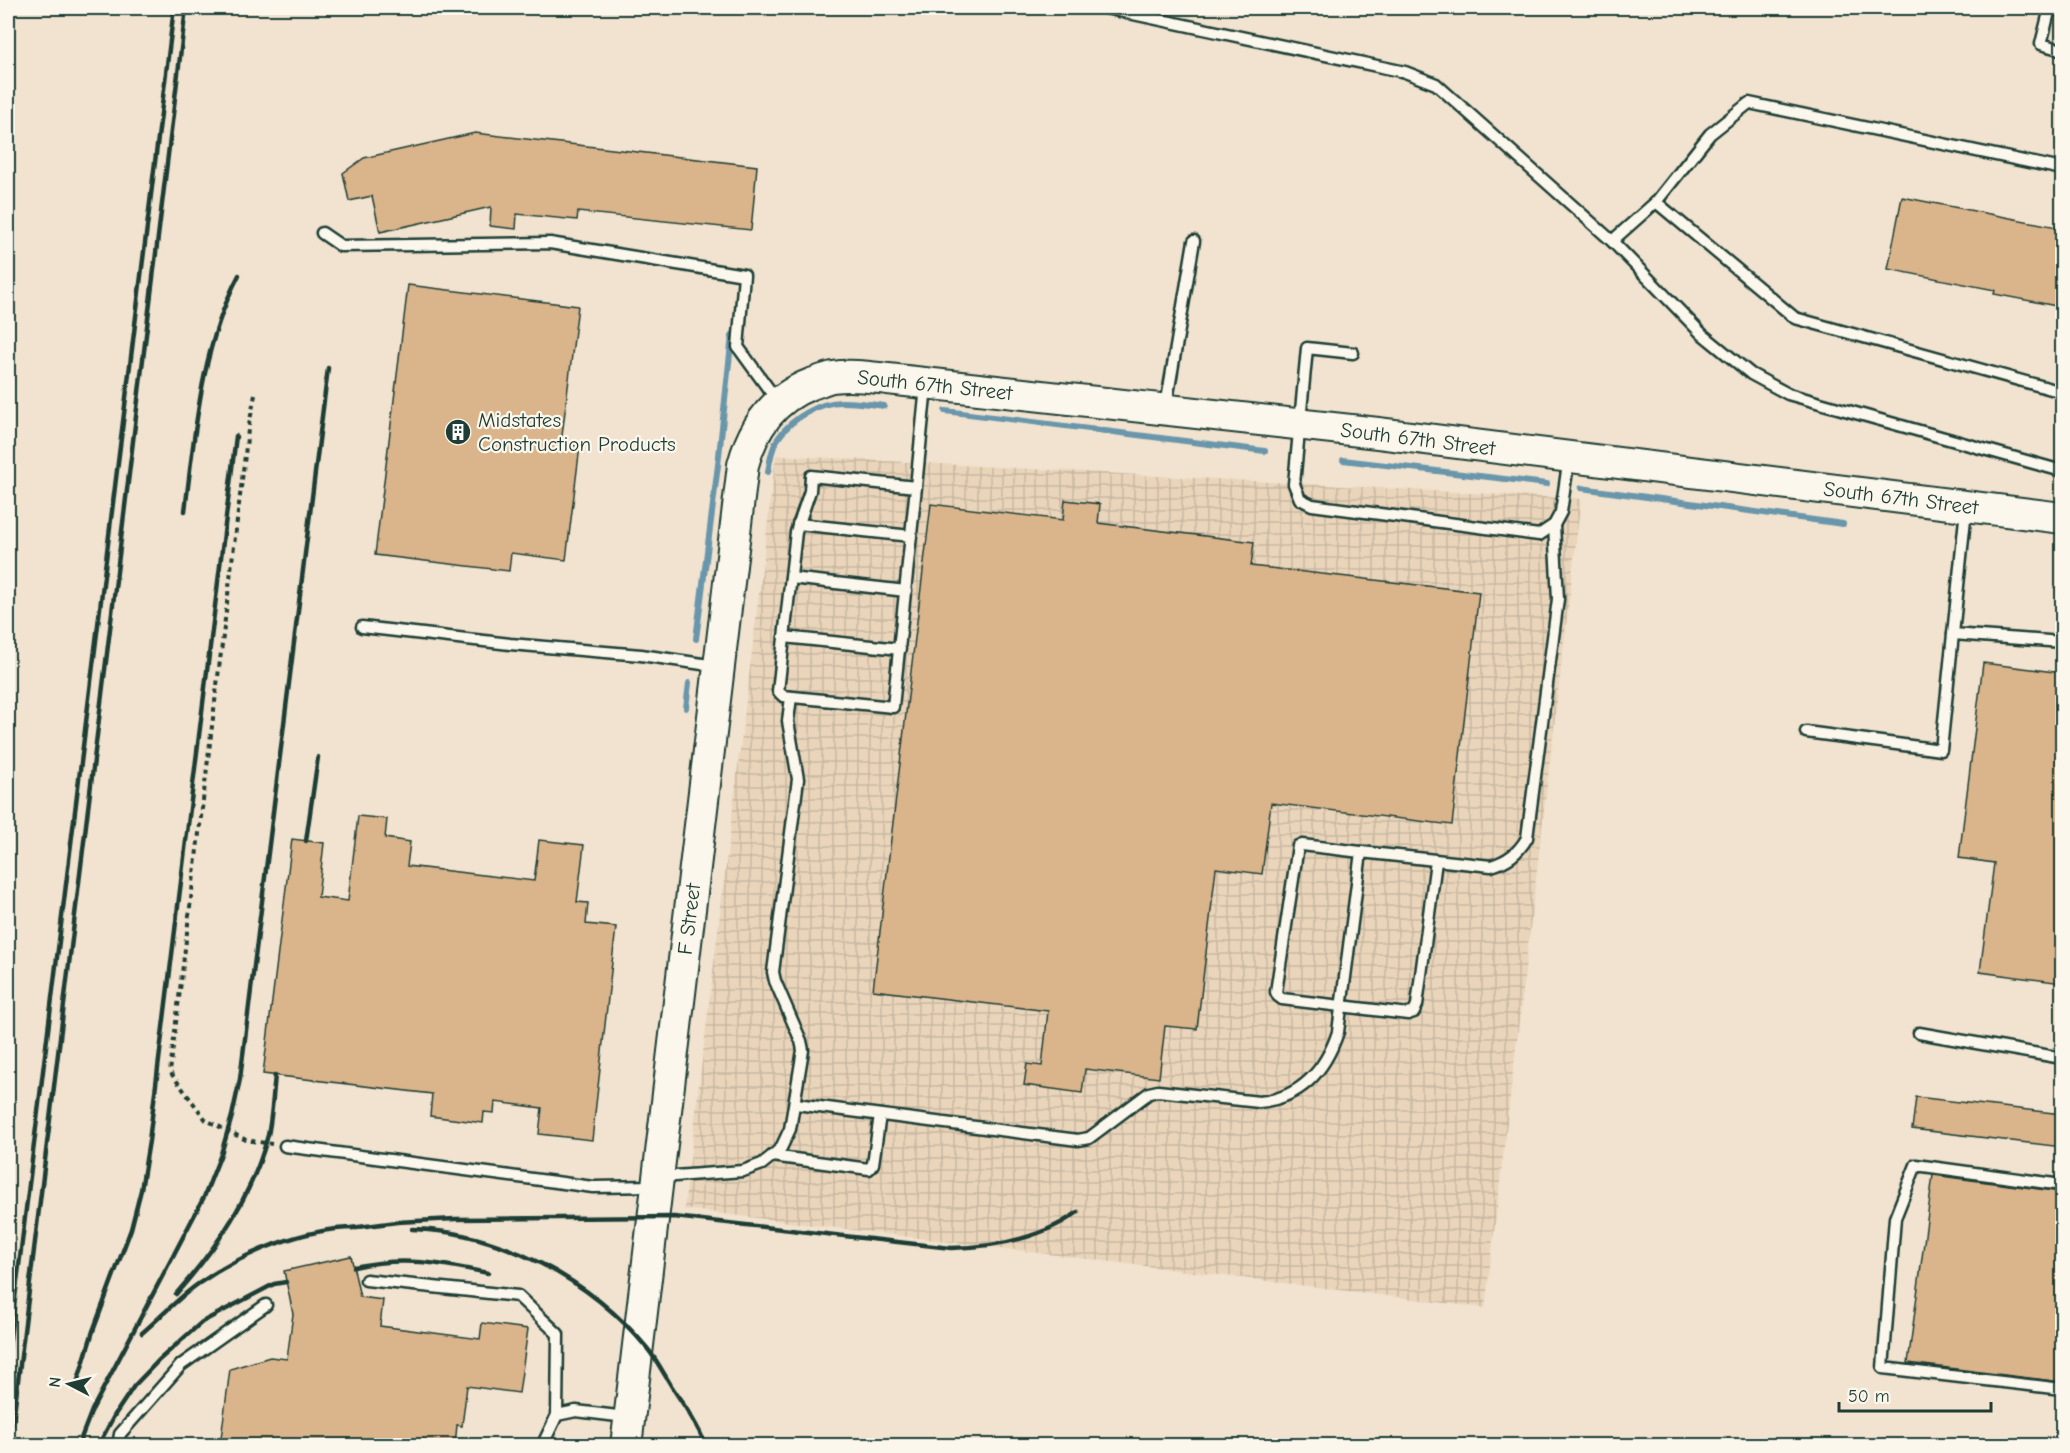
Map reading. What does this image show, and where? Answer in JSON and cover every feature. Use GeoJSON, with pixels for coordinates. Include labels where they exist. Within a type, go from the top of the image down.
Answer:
{"type":"FeatureCollection","features":[{"type":"Feature","properties":{"kind":"street","name":"South 67th Street"},"geometry":{"type":"LineString","coordinates":[[778,402],[804,387],[831,377],[851,376],[1299,424],[2062,518]]}},
{"type":"Feature","properties":{"kind":"street","name":"F Street"},"geometry":{"type":"LineString","coordinates":[[628,1432],[743,465],[753,435],[778,402]]}},
{"type":"Feature","properties":{"kind":"lane"},"geometry":{"type":"LineString","coordinates":[[1105,8],[1406,72],[1436,84],[1612,241],[1702,334],[1751,374],[1788,394],[2062,471]]}},
{"type":"Feature","properties":{"kind":"lane"},"geometry":{"type":"LineString","coordinates":[[2050,8],[2041,44],[2062,50]]}},
{"type":"Feature","properties":{"kind":"lane"},"geometry":{"type":"LineString","coordinates":[[1612,241],[1656,202],[1710,134],[1749,103],[2062,170]]}},
{"type":"Feature","properties":{"kind":"lane"},"geometry":{"type":"LineString","coordinates":[[1656,202],[1795,318],[2062,392]]}},
{"type":"Feature","properties":{"kind":"lane"},"geometry":{"type":"LineString","coordinates":[[322,233],[341,246],[550,243],[744,275],[738,347],[778,402]]}},
{"type":"Feature","properties":{"kind":"lane"},"geometry":{"type":"LineString","coordinates":[[1165,410],[1194,241]]}},
{"type":"Feature","properties":{"kind":"lane"},"geometry":{"type":"LineString","coordinates":[[1353,353],[1307,348],[1294,484],[1300,499],[1312,505],[1539,535],[1554,525],[1561,513],[1569,457]]}},
{"type":"Feature","properties":{"kind":"lane"},"geometry":{"type":"LineString","coordinates":[[916,487],[812,476],[810,491],[796,532],[778,691],[783,696],[893,708],[906,591],[911,536],[916,487],[926,383]]}},
{"type":"Feature","properties":{"kind":"lane"},"geometry":{"type":"LineString","coordinates":[[1806,732],[1941,750],[1967,506]]}},
{"type":"Feature","properties":{"kind":"lane"},"geometry":{"type":"LineString","coordinates":[[798,524],[911,536]]}},
{"type":"Feature","properties":{"kind":"lane"},"geometry":{"type":"LineString","coordinates":[[1436,861],[1417,1005],[1414,1012],[1408,1014],[1282,999],[1278,996],[1276,992],[1298,846],[1491,866],[1505,862],[1519,850],[1527,838],[1558,599],[1554,525]]}},
{"type":"Feature","properties":{"kind":"lane"},"geometry":{"type":"LineString","coordinates":[[791,578],[906,591]]}},
{"type":"Feature","properties":{"kind":"lane"},"geometry":{"type":"LineString","coordinates":[[362,627],[510,644],[645,655],[719,667]]}},
{"type":"Feature","properties":{"kind":"lane"},"geometry":{"type":"LineString","coordinates":[[1953,634],[2062,642]]}},
{"type":"Feature","properties":{"kind":"lane"},"geometry":{"type":"LineString","coordinates":[[784,637],[900,649]]}},
{"type":"Feature","properties":{"kind":"lane"},"geometry":{"type":"LineString","coordinates":[[285,1146],[593,1187],[658,1182],[743,1171],[762,1164],[772,1156],[781,1148],[790,1130],[803,1050],[774,981],[773,972],[798,779],[788,721],[791,697]]}},
{"type":"Feature","properties":{"kind":"lane"},"geometry":{"type":"LineString","coordinates":[[796,1104],[1078,1140],[1089,1138],[1149,1093],[1158,1091],[1259,1102],[1276,1100],[1296,1092],[1315,1075],[1332,1051],[1338,1032],[1361,852]]}},
{"type":"Feature","properties":{"kind":"lane"},"geometry":{"type":"LineString","coordinates":[[1919,1033],[2062,1058]]}},
{"type":"Feature","properties":{"kind":"lane"},"geometry":{"type":"LineString","coordinates":[[772,1156],[869,1169],[873,1164],[880,1115]]}},
{"type":"Feature","properties":{"kind":"lane"},"geometry":{"type":"LineString","coordinates":[[2062,1185],[1916,1165],[1894,1218],[1883,1368],[2062,1389]]}},
{"type":"Feature","properties":{"kind":"lane"},"geometry":{"type":"LineString","coordinates":[[366,1280],[518,1296],[558,1334],[557,1415],[542,1446]]}},
{"type":"Feature","properties":{"kind":"lane"},"geometry":{"type":"LineString","coordinates":[[118,1446],[120,1434],[181,1365],[266,1305]]}},
{"type":"Feature","properties":{"kind":"lane"},"geometry":{"type":"LineString","coordinates":[[557,1415],[576,1411],[628,1432]]}},
{"type":"Feature","properties":{"kind":"path"},"geometry":{"type":"LineString","coordinates":[[255,395],[248,430],[170,1072],[206,1120],[246,1140],[285,1146]]}},
{"type":"Feature","properties":{"kind":"shaded area"},"geometry":{"type":"Polygon","coordinates":[[[776,455],[1581,499],[1485,1308],[684,1209],[776,455]]]}},
{"type":"Feature","properties":{"kind":"building"},"geometry":{"type":"Polygon","coordinates":[[[475,133],[757,166],[751,230],[578,212],[577,220],[517,214],[516,229],[490,226],[491,207],[380,232],[372,196],[349,201],[343,173],[364,158],[475,133]]]}},
{"type":"Feature","properties":{"kind":"building"},"geometry":{"type":"Polygon","coordinates":[[[1902,197],[2062,228],[2062,307],[1994,294],[1995,290],[1888,269],[1902,197]]]}},
{"type":"Feature","properties":{"kind":"building","name":"Midstates Construction Products"},"geometry":{"type":"Polygon","coordinates":[[[408,285],[578,306],[561,444],[580,446],[566,560],[511,553],[509,571],[375,555],[408,285]]]}},
{"type":"Feature","properties":{"kind":"building"},"geometry":{"type":"Polygon","coordinates":[[[1065,500],[1100,504],[1098,523],[1254,542],[1251,566],[1479,592],[1452,825],[1271,803],[1262,874],[1216,868],[1197,1029],[1165,1026],[1159,1078],[1085,1069],[1082,1093],[1024,1085],[1027,1064],[1042,1066],[1048,1011],[873,990],[931,504],[1063,520],[1065,500]]]}},
{"type":"Feature","properties":{"kind":"building"},"geometry":{"type":"Polygon","coordinates":[[[1983,663],[2062,673],[2062,983],[1980,972],[1994,863],[1959,858],[1983,663]]]}},
{"type":"Feature","properties":{"kind":"building"},"geometry":{"type":"Polygon","coordinates":[[[358,816],[387,819],[385,838],[410,842],[407,866],[534,881],[539,840],[584,845],[577,902],[588,903],[586,924],[616,927],[592,1140],[539,1134],[542,1108],[495,1102],[494,1113],[484,1112],[483,1123],[430,1116],[432,1094],[263,1074],[292,839],[324,843],[318,897],[348,901],[358,816]]]}},
{"type":"Feature","properties":{"kind":"building"},"geometry":{"type":"Polygon","coordinates":[[[1916,1097],[2062,1114],[2062,1147],[1912,1129],[1916,1097]]]}},
{"type":"Feature","properties":{"kind":"building"},"geometry":{"type":"Polygon","coordinates":[[[1933,1175],[2062,1192],[2062,1382],[1908,1363],[1933,1175]]]}},
{"type":"Feature","properties":{"kind":"building"},"geometry":{"type":"Polygon","coordinates":[[[351,1256],[360,1297],[383,1300],[380,1326],[480,1339],[482,1323],[528,1329],[519,1393],[467,1386],[462,1426],[457,1425],[455,1446],[220,1446],[230,1369],[270,1357],[287,1359],[293,1314],[284,1271],[351,1256]]]}},
{"type":"Feature","properties":{"kind":"waterway"},"geometry":{"type":"LineString","coordinates":[[696,639],[732,335]]}},
{"type":"Feature","properties":{"kind":"waterway"},"geometry":{"type":"LineString","coordinates":[[768,472],[773,449],[779,437],[807,412],[842,402],[884,406]]}},
{"type":"Feature","properties":{"kind":"waterway"},"geometry":{"type":"LineString","coordinates":[[945,411],[1265,451]]}},
{"type":"Feature","properties":{"kind":"waterway"},"geometry":{"type":"LineString","coordinates":[[1343,460],[1547,484]]}},
{"type":"Feature","properties":{"kind":"waterway"},"geometry":{"type":"LineString","coordinates":[[1581,488],[1843,524]]}},
{"type":"Feature","properties":{"kind":"waterway"},"geometry":{"type":"LineString","coordinates":[[686,708],[689,683]]}},
{"type":"Feature","properties":{"kind":"railway"},"geometry":{"type":"LineString","coordinates":[[8,1355],[174,8]]}},
{"type":"Feature","properties":{"kind":"railway"},"geometry":{"type":"LineString","coordinates":[[10,1446],[186,8]]}},
{"type":"Feature","properties":{"kind":"railway"},"geometry":{"type":"LineString","coordinates":[[185,511],[196,421],[208,360],[226,303],[239,275]]}},
{"type":"Feature","properties":{"kind":"railway"},"geometry":{"type":"LineString","coordinates":[[78,1446],[92,1410],[204,1197],[221,1154],[232,1116],[240,1079],[328,368]]}},
{"type":"Feature","properties":{"kind":"railway"},"geometry":{"type":"LineString","coordinates":[[75,1390],[93,1331],[131,1229],[141,1190],[149,1141],[236,436]]}},
{"type":"Feature","properties":{"kind":"railway"},"geometry":{"type":"LineString","coordinates":[[306,841],[318,757]]}},
{"type":"Feature","properties":{"kind":"railway"},"geometry":{"type":"LineString","coordinates":[[176,1294],[219,1239],[253,1179],[268,1135],[275,1075]]}},
{"type":"Feature","properties":{"kind":"railway"},"geometry":{"type":"LineString","coordinates":[[351,1228],[397,1222],[455,1219],[674,1217],[951,1248],[985,1246],[1018,1240],[1049,1229],[1078,1212]]}},
{"type":"Feature","properties":{"kind":"railway"},"geometry":{"type":"LineString","coordinates":[[142,1333],[191,1289],[234,1262],[295,1237],[317,1232],[358,1228]]}},
{"type":"Feature","properties":{"kind":"railway"},"geometry":{"type":"LineString","coordinates":[[412,1229],[445,1232],[478,1239],[510,1250],[542,1264],[599,1301],[624,1323],[651,1353],[691,1417],[706,1446]]}},
{"type":"Feature","properties":{"kind":"railway"},"geometry":{"type":"LineString","coordinates":[[354,1267],[405,1261],[453,1266],[488,1273]]}},
{"type":"Feature","properties":{"kind":"railway"},"geometry":{"type":"LineString","coordinates":[[98,1446],[134,1386],[202,1322],[274,1284],[286,1282]]}},
{"type":"Feature","properties":{"kind":"place","name":"Midstates Construction Products"},"geometry":{"type":"Point","coordinates":[458,432]}}]}
